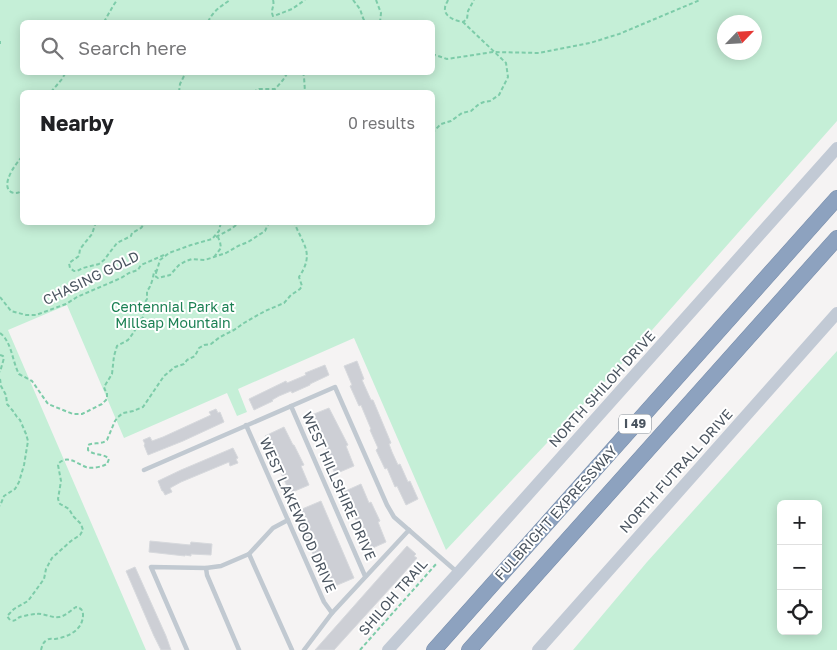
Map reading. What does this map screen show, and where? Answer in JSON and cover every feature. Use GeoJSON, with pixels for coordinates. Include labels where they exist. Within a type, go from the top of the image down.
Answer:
{"type":"FeatureCollection","features":[{"type":"Feature","properties":{"kind":"highway","name":"FULBRIGHT EXPRESSWAY"},"geometry":{"type":"LineString","coordinates":[[434,650],[837,198]]}},
{"type":"Feature","properties":{"kind":"highway","name":"FULBRIGHT EXPRESSWAY"},"geometry":{"type":"LineString","coordinates":[[470,650],[837,238]]}},
{"type":"Feature","properties":{"kind":"main road","name":"NORTH SHILOH DRIVE"},"geometry":{"type":"LineString","coordinates":[[388,650],[837,148]]}},
{"type":"Feature","properties":{"kind":"main road","name":"NORTH FUTRALL DRIVE"},"geometry":{"type":"LineString","coordinates":[[538,650],[837,313]]}},
{"type":"Feature","properties":{"kind":"lane"},"geometry":{"type":"LineString","coordinates":[[144,470],[335,387],[394,517],[458,573]]}},
{"type":"Feature","properties":{"kind":"lane","name":"WEST HILLSHIRE DRIVE"},"geometry":{"type":"LineString","coordinates":[[291,406],[365,576]]}},
{"type":"Feature","properties":{"kind":"lane","name":"WEST LAKEWOOD DRIVE"},"geometry":{"type":"LineString","coordinates":[[246,425],[324,602],[332,614]]}},
{"type":"Feature","properties":{"kind":"lane"},"geometry":{"type":"LineString","coordinates":[[187,650],[151,567],[206,568],[221,566],[250,554],[273,528],[288,520]]}},
{"type":"Feature","properties":{"kind":"lane"},"geometry":{"type":"LineString","coordinates":[[304,650],[365,576],[409,530]]}},
{"type":"Feature","properties":{"kind":"lane"},"geometry":{"type":"LineString","coordinates":[[250,554],[292,650]]}},
{"type":"Feature","properties":{"kind":"lane"},"geometry":{"type":"LineString","coordinates":[[206,568],[207,575],[239,650]]}},
{"type":"Feature","properties":{"kind":"path"},"geometry":{"type":"LineString","coordinates":[[105,20],[117,0]]}},
{"type":"Feature","properties":{"kind":"path"},"geometry":{"type":"LineString","coordinates":[[209,20],[218,8],[230,0]]}},
{"type":"Feature","properties":{"kind":"path"},"geometry":{"type":"LineString","coordinates":[[273,0],[272,12],[274,16],[292,9],[305,0]]}},
{"type":"Feature","properties":{"kind":"path"},"geometry":{"type":"LineString","coordinates":[[353,0],[360,9],[364,20]]}},
{"type":"Feature","properties":{"kind":"path"},"geometry":{"type":"LineString","coordinates":[[376,0],[381,13],[380,20]]}},
{"type":"Feature","properties":{"kind":"path"},"geometry":{"type":"LineString","coordinates":[[435,130],[462,113],[499,95],[507,80],[507,66],[503,60],[463,22],[451,19],[445,12],[448,0]]}},
{"type":"Feature","properties":{"kind":"path"},"geometry":{"type":"LineString","coordinates":[[463,22],[467,19],[468,10],[474,0]]}},
{"type":"Feature","properties":{"kind":"path"},"geometry":{"type":"LineString","coordinates":[[435,55],[447,60],[494,52],[539,53],[590,43],[619,34],[700,0]]}},
{"type":"Feature","properties":{"kind":"path"},"geometry":{"type":"LineString","coordinates":[[53,90],[64,75]]}},
{"type":"Feature","properties":{"kind":"path"},"geometry":{"type":"LineString","coordinates":[[179,90],[184,75]]}},
{"type":"Feature","properties":{"kind":"path"},"geometry":{"type":"LineString","coordinates":[[257,90],[275,89],[286,75]]}},
{"type":"Feature","properties":{"kind":"path"},"geometry":{"type":"LineString","coordinates":[[304,75],[305,90]]}},
{"type":"Feature","properties":{"kind":"path"},"geometry":{"type":"LineString","coordinates":[[20,159],[8,177],[6,185],[7,189],[11,192],[20,192]]}},
{"type":"Feature","properties":{"kind":"path"},"geometry":{"type":"LineString","coordinates":[[95,225],[92,234],[80,249],[79,256],[69,263],[70,268],[77,271],[99,264],[117,243],[131,236],[144,225]]}},
{"type":"Feature","properties":{"kind":"path"},"geometry":{"type":"LineString","coordinates":[[216,237],[220,225]]}},
{"type":"Feature","properties":{"kind":"path"},"geometry":{"type":"LineString","coordinates":[[216,237],[236,225]]}},
{"type":"Feature","properties":{"kind":"path"},"geometry":{"type":"LineString","coordinates":[[166,255],[160,260],[155,276],[158,278],[170,274],[186,261],[192,259],[205,260],[226,253],[265,231],[268,225]]}},
{"type":"Feature","properties":{"kind":"path"},"geometry":{"type":"LineString","coordinates":[[41,650],[48,639],[64,637],[80,627],[83,613],[81,608],[76,607],[58,617],[35,614],[20,617],[13,621],[8,616],[14,609],[28,602],[44,579],[46,569],[52,558],[80,535],[83,530],[81,524],[71,511],[60,504],[58,499],[62,481],[58,463],[64,459],[78,462],[87,467],[102,467],[107,464],[108,457],[92,454],[87,448],[90,444],[102,443],[107,440],[118,417],[123,413],[143,407],[164,376],[175,367],[184,364],[195,356],[199,348],[211,344],[264,311],[284,303],[293,293],[300,289],[302,286],[299,277],[305,268],[307,250],[295,225]]}},
{"type":"Feature","properties":{"kind":"path"},"geometry":{"type":"LineString","coordinates":[[214,257],[221,248],[220,242],[216,237]]}},
{"type":"Feature","properties":{"kind":"path","name":"CHASING GOLD"},"geometry":{"type":"LineString","coordinates":[[0,297],[11,311],[26,315],[36,315],[66,304],[102,285],[138,270],[141,265],[179,249],[216,237]]}},
{"type":"Feature","properties":{"kind":"path"},"geometry":{"type":"LineString","coordinates":[[0,333],[8,345],[19,374],[32,381],[48,404],[73,414],[82,414],[102,404],[107,399],[107,392],[104,387],[112,374],[114,354],[117,346],[128,340],[142,317],[144,304],[147,299],[146,294],[154,272],[157,270]]}},
{"type":"Feature","properties":{"kind":"path"},"geometry":{"type":"LineString","coordinates":[[0,355],[4,357],[0,372]]}},
{"type":"Feature","properties":{"kind":"path"},"geometry":{"type":"LineString","coordinates":[[0,379],[7,404],[20,420],[28,441],[19,482],[15,489],[4,496],[0,506]]}},
{"type":"Feature","properties":{"kind":"path","name":"SHILOH TRAIL"},"geometry":{"type":"LineString","coordinates":[[360,650],[441,557]]}},
{"type":"Feature","properties":{"kind":"green space","name":"Centennial Park at Millsap Mountain"},"geometry":{"type":"Polygon","coordinates":[[[0,0],[837,0],[837,121],[629,356],[446,550],[354,338],[238,389],[247,412],[237,416],[227,393],[124,438],[67,305],[8,330],[146,650],[0,650],[0,0]]]}},
{"type":"Feature","properties":{"kind":"green space"},"geometry":{"type":"Polygon","coordinates":[[[837,351],[837,650],[573,650],[647,562],[837,351]]]}},
{"type":"Feature","properties":{"kind":"building"},"geometry":{"type":"Polygon","coordinates":[[[357,361],[364,379],[362,380],[371,400],[373,400],[391,443],[389,444],[392,452],[408,482],[410,481],[418,499],[406,505],[376,450],[378,448],[371,429],[361,405],[359,406],[350,386],[352,385],[344,366],[357,361]]]}},
{"type":"Feature","properties":{"kind":"building"},"geometry":{"type":"Polygon","coordinates":[[[325,365],[329,375],[292,393],[291,391],[279,396],[254,410],[249,399],[325,365]]]}},
{"type":"Feature","properties":{"kind":"building"},"geometry":{"type":"Polygon","coordinates":[[[329,408],[348,445],[346,446],[354,466],[335,474],[326,454],[328,453],[326,448],[309,416],[329,408]]]}},
{"type":"Feature","properties":{"kind":"building"},"geometry":{"type":"Polygon","coordinates":[[[216,409],[218,413],[220,412],[224,422],[148,455],[143,440],[150,437],[152,441],[163,437],[211,415],[209,412],[216,409]]]}},
{"type":"Feature","properties":{"kind":"building"},"geometry":{"type":"Polygon","coordinates":[[[284,427],[304,465],[301,466],[309,485],[290,493],[281,473],[283,472],[282,467],[265,436],[284,427]]]}},
{"type":"Feature","properties":{"kind":"building"},"geometry":{"type":"Polygon","coordinates":[[[233,448],[238,458],[236,459],[238,463],[230,466],[229,462],[181,482],[170,488],[172,492],[165,495],[162,491],[158,481],[233,448]]]}},
{"type":"Feature","properties":{"kind":"building"},"geometry":{"type":"Polygon","coordinates":[[[361,484],[369,503],[371,502],[380,521],[378,522],[386,542],[366,551],[352,511],[350,512],[341,493],[361,484]]]}},
{"type":"Feature","properties":{"kind":"building"},"geometry":{"type":"Polygon","coordinates":[[[321,501],[354,578],[328,589],[295,512],[321,501]]]}},
{"type":"Feature","properties":{"kind":"building"},"geometry":{"type":"Polygon","coordinates":[[[150,541],[190,545],[191,542],[212,544],[211,555],[191,554],[191,556],[185,556],[149,552],[150,541]]]}},
{"type":"Feature","properties":{"kind":"building"},"geometry":{"type":"Polygon","coordinates":[[[407,546],[416,554],[414,556],[417,558],[403,574],[334,650],[315,650],[407,546]]]}},
{"type":"Feature","properties":{"kind":"building"},"geometry":{"type":"Polygon","coordinates":[[[135,567],[171,650],[161,650],[154,636],[126,571],[135,567]]]}}]}
